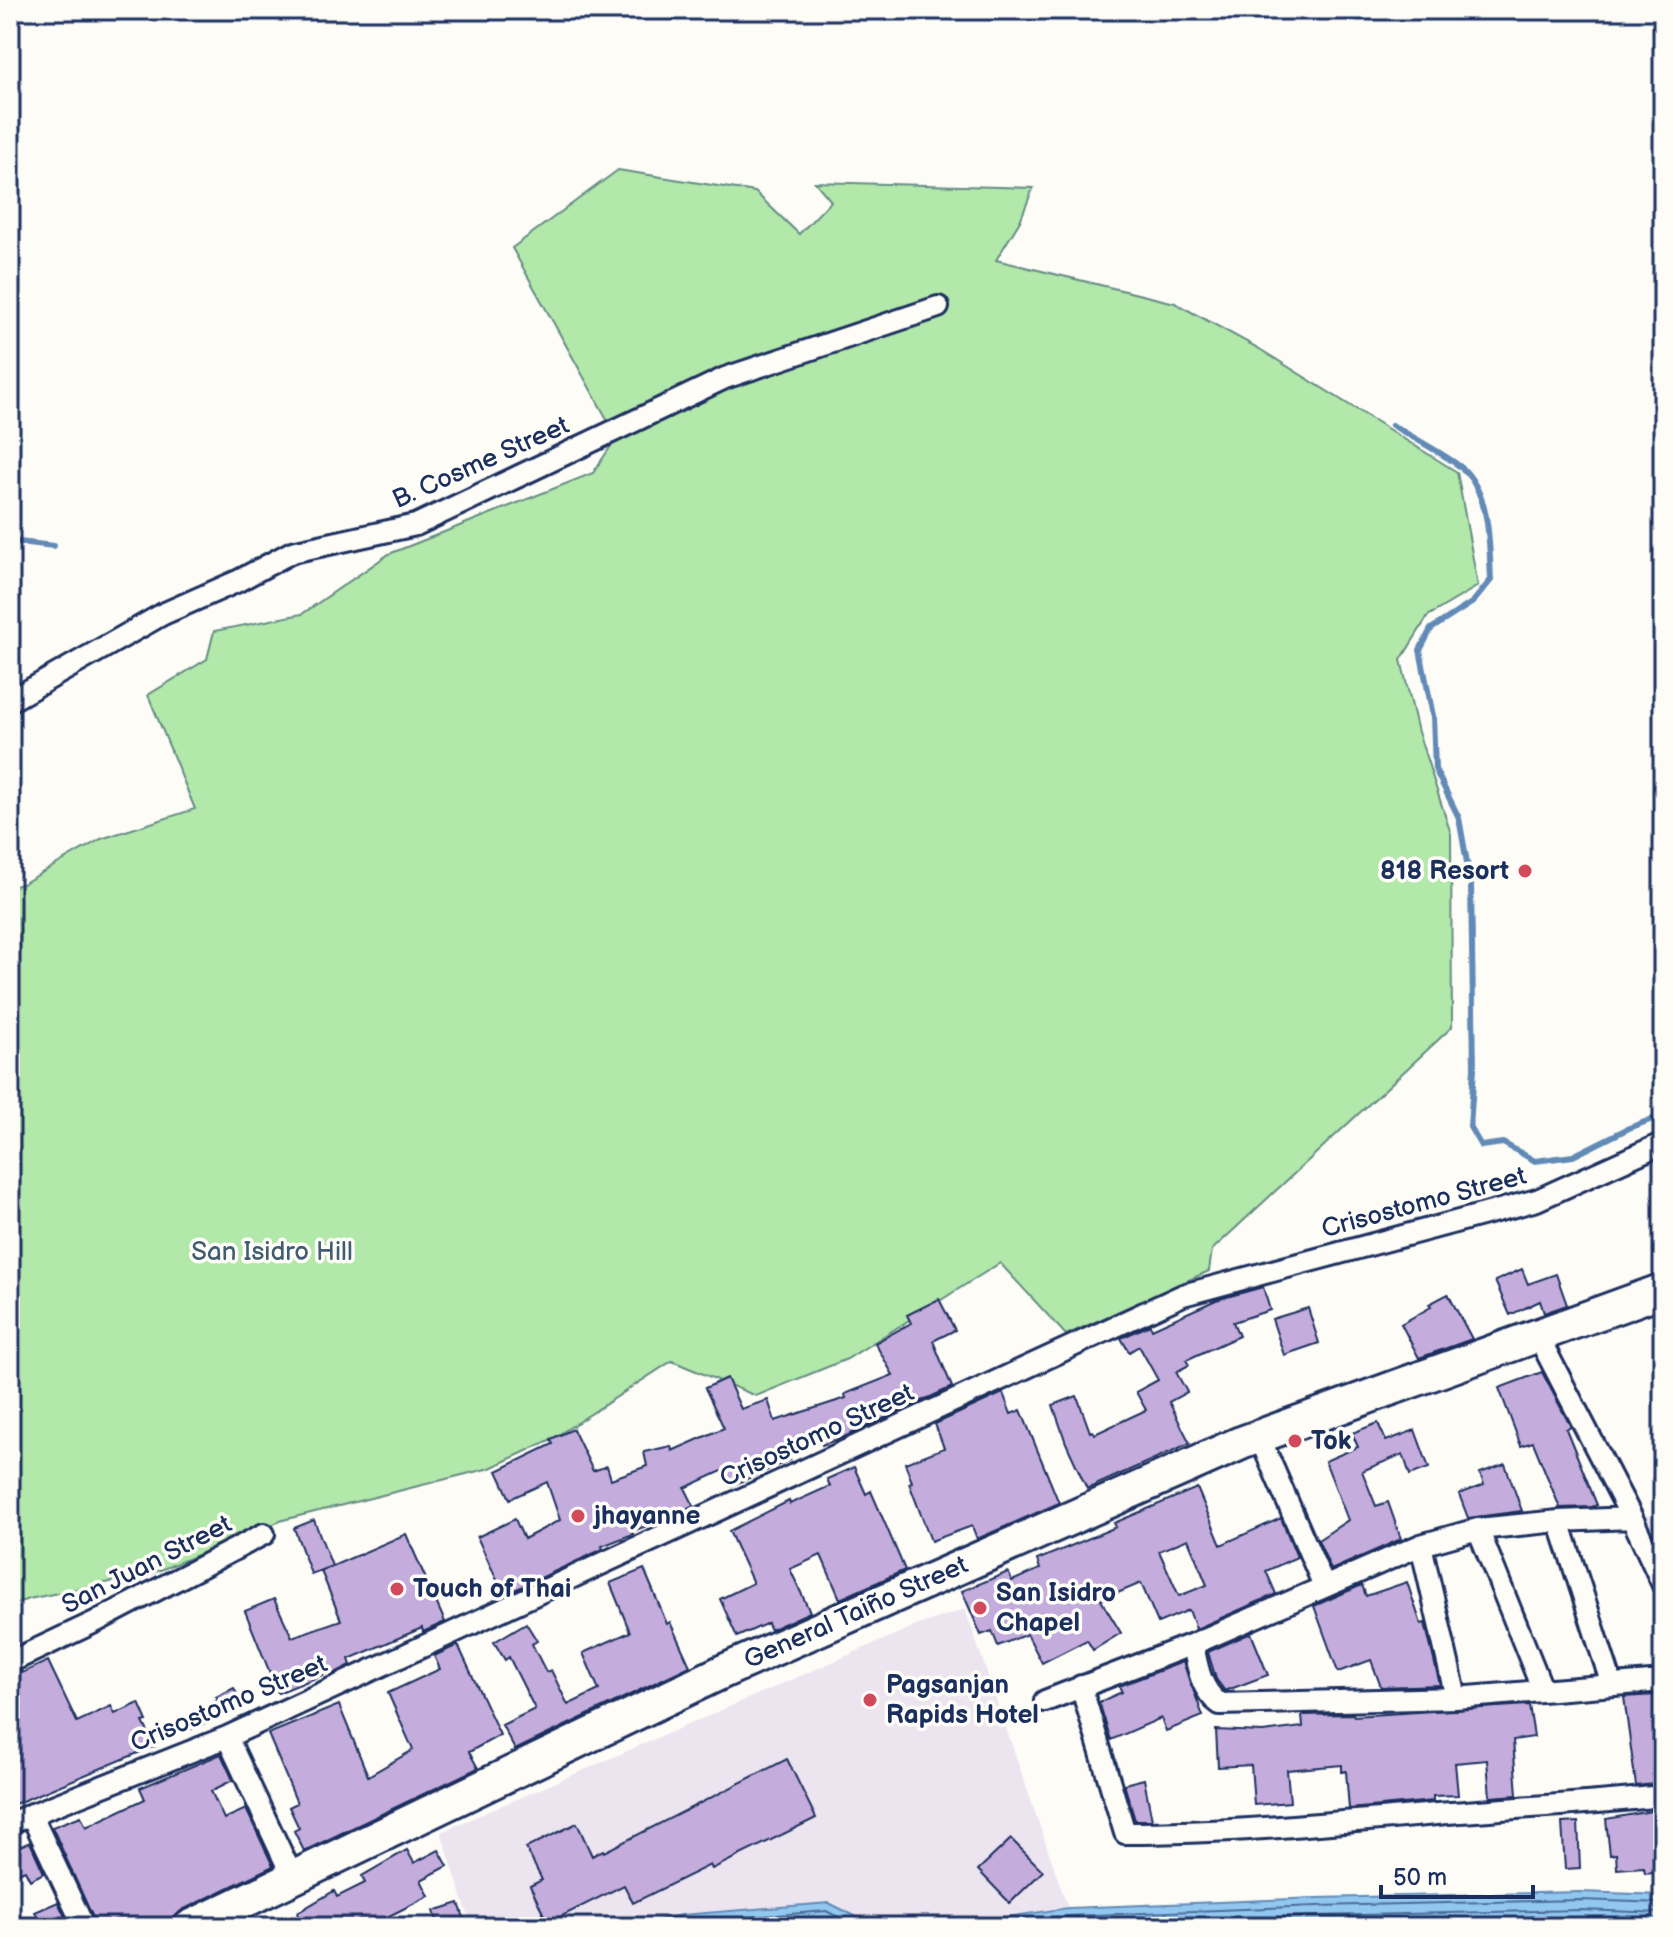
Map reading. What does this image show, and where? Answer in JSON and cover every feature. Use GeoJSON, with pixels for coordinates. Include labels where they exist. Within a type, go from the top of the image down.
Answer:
{"type":"FeatureCollection","features":[{"type":"Feature","properties":{"kind":"main road","name":"General Taiño Street"},"geometry":{"type":"LineString","coordinates":[[190,1927],[724,1671],[1259,1436],[1663,1290]]}},
{"type":"Feature","properties":{"kind":"street","name":"B. Cosme Street"},"geometry":{"type":"LineString","coordinates":[[10,701],[163,614],[238,581],[292,552],[416,525],[725,378],[938,307]]}},
{"type":"Feature","properties":{"kind":"street","name":"Crisostomo Street"},"geometry":{"type":"LineString","coordinates":[[10,1823],[227,1737],[1183,1295],[1537,1200],[1663,1143]]}},
{"type":"Feature","properties":{"kind":"street"},"geometry":{"type":"LineString","coordinates":[[1537,1334],[1663,1585]]}},
{"type":"Feature","properties":{"kind":"street"},"geometry":{"type":"LineString","coordinates":[[1259,1436],[1324,1586]]}},
{"type":"Feature","properties":{"kind":"street"},"geometry":{"type":"LineString","coordinates":[[1045,1701],[1193,1644],[1421,1545],[1478,1529],[1632,1518]]}},
{"type":"Feature","properties":{"kind":"street"},"geometry":{"type":"LineString","coordinates":[[1559,1521],[1612,1685]]}},
{"type":"Feature","properties":{"kind":"street"},"geometry":{"type":"LineString","coordinates":[[1478,1529],[1543,1691]]}},
{"type":"Feature","properties":{"kind":"street","name":"San Juan Street"},"geometry":{"type":"LineString","coordinates":[[10,1662],[97,1621],[264,1534]]}},
{"type":"Feature","properties":{"kind":"street"},"geometry":{"type":"LineString","coordinates":[[1421,1545],[1456,1698]]}},
{"type":"Feature","properties":{"kind":"street"},"geometry":{"type":"LineString","coordinates":[[1193,1644],[1209,1697],[1220,1704],[1456,1698],[1663,1681]]}},
{"type":"Feature","properties":{"kind":"street"},"geometry":{"type":"LineString","coordinates":[[1081,1686],[1125,1833],[1210,1833],[1663,1796]]}},
{"type":"Feature","properties":{"kind":"street"},"geometry":{"type":"LineString","coordinates":[[227,1737],[293,1878]]}},
{"type":"Feature","properties":{"kind":"street"},"geometry":{"type":"LineString","coordinates":[[31,1814],[84,1927]]}},
{"type":"Feature","properties":{"kind":"shaded area"},"geometry":{"type":"Polygon","coordinates":[[[1663,1510],[1663,1561],[1643,1517],[1663,1510]]]}},
{"type":"Feature","properties":{"kind":"shaded area","name":"Pagsanjan Rapids Hotel"},"geometry":{"type":"Polygon","coordinates":[[[965,1609],[1068,1908],[940,1927],[877,1927],[828,1903],[681,1915],[629,1927],[472,1927],[441,1832],[913,1627],[965,1609]]]}},
{"type":"Feature","properties":{"kind":"green space","name":"San Isidro Hill"},"geometry":{"type":"Polygon","coordinates":[[[618,170],[755,192],[799,234],[831,201],[815,182],[1033,188],[1020,221],[996,260],[1175,303],[1258,348],[1457,472],[1478,586],[1428,616],[1401,660],[1418,732],[1451,834],[1452,1027],[1212,1250],[1209,1271],[1066,1335],[1000,1263],[847,1359],[756,1396],[672,1361],[552,1439],[490,1468],[283,1520],[153,1573],[10,1605],[10,887],[22,884],[101,839],[195,809],[148,695],[207,659],[214,631],[302,614],[389,554],[593,473],[617,437],[512,248],[618,170]]]}},
{"type":"Feature","properties":{"kind":"water"},"geometry":{"type":"Polygon","coordinates":[[[1580,1892],[1663,1895],[1663,1927],[940,1927],[1068,1908],[1580,1892]]]}},
{"type":"Feature","properties":{"kind":"water"},"geometry":{"type":"Polygon","coordinates":[[[829,1903],[877,1927],[629,1927],[681,1915],[829,1903]]]}},
{"type":"Feature","properties":{"kind":"building"},"geometry":{"type":"Polygon","coordinates":[[[1522,1269],[1528,1284],[1556,1274],[1567,1305],[1544,1313],[1540,1301],[1510,1315],[1495,1281],[1522,1269]]]}},
{"type":"Feature","properties":{"kind":"building"},"geometry":{"type":"Polygon","coordinates":[[[1263,1287],[1270,1310],[1233,1322],[1239,1336],[1186,1360],[1189,1365],[1176,1372],[1187,1392],[1169,1402],[1190,1443],[1087,1489],[1053,1405],[1077,1396],[1090,1432],[1095,1434],[1146,1410],[1136,1392],[1158,1380],[1139,1346],[1129,1352],[1121,1338],[1150,1325],[1152,1329],[1216,1300],[1263,1287]]]}},
{"type":"Feature","properties":{"kind":"building"},"geometry":{"type":"Polygon","coordinates":[[[1448,1294],[1472,1339],[1419,1358],[1401,1324],[1448,1294]]]}},
{"type":"Feature","properties":{"kind":"building"},"geometry":{"type":"Polygon","coordinates":[[[939,1299],[955,1330],[933,1341],[952,1387],[844,1437],[787,1453],[790,1460],[731,1486],[724,1470],[685,1488],[694,1506],[632,1531],[633,1534],[602,1546],[603,1549],[504,1595],[477,1537],[515,1519],[524,1539],[560,1520],[547,1482],[510,1499],[497,1471],[553,1444],[551,1439],[573,1429],[593,1471],[607,1466],[611,1479],[647,1466],[644,1452],[671,1446],[672,1451],[724,1428],[705,1388],[727,1378],[741,1409],[768,1400],[775,1421],[846,1398],[845,1394],[893,1375],[875,1343],[911,1323],[907,1315],[939,1299]]]}},
{"type":"Feature","properties":{"kind":"building"},"geometry":{"type":"Polygon","coordinates":[[[1308,1308],[1319,1343],[1284,1355],[1272,1319],[1308,1308]]]}},
{"type":"Feature","properties":{"kind":"building"},"geometry":{"type":"Polygon","coordinates":[[[1542,1372],[1571,1427],[1566,1429],[1597,1505],[1592,1507],[1560,1508],[1533,1442],[1521,1446],[1499,1388],[1542,1372]]]}},
{"type":"Feature","properties":{"kind":"building"},"geometry":{"type":"Polygon","coordinates":[[[1003,1393],[1011,1414],[1021,1410],[1059,1503],[977,1539],[972,1526],[931,1541],[909,1483],[912,1482],[905,1463],[944,1448],[935,1424],[1003,1393]]]}},
{"type":"Feature","properties":{"kind":"building"},"geometry":{"type":"Polygon","coordinates":[[[1378,1423],[1386,1441],[1415,1430],[1429,1468],[1410,1475],[1403,1454],[1362,1471],[1376,1506],[1388,1502],[1401,1539],[1331,1570],[1318,1540],[1348,1520],[1325,1461],[1358,1447],[1352,1433],[1378,1423]]]}},
{"type":"Feature","properties":{"kind":"building"},"geometry":{"type":"Polygon","coordinates":[[[1505,1464],[1522,1511],[1468,1518],[1459,1494],[1484,1485],[1480,1473],[1505,1464]]]}},
{"type":"Feature","properties":{"kind":"building"},"geometry":{"type":"Polygon","coordinates":[[[854,1467],[866,1494],[871,1491],[905,1570],[840,1599],[821,1555],[790,1569],[810,1612],[770,1630],[768,1623],[737,1637],[720,1599],[753,1583],[729,1531],[789,1501],[790,1504],[830,1486],[827,1479],[854,1467]]]}},
{"type":"Feature","properties":{"kind":"building"},"geometry":{"type":"Polygon","coordinates":[[[1197,1488],[1221,1545],[1281,1518],[1297,1557],[1266,1571],[1276,1594],[1196,1629],[1189,1610],[1158,1623],[1141,1583],[1101,1600],[1121,1633],[1093,1650],[1087,1640],[1042,1663],[1027,1634],[998,1646],[992,1631],[981,1635],[962,1591],[1008,1572],[1012,1581],[1040,1569],[1037,1560],[1116,1527],[1114,1523],[1197,1488]],[[1188,1539],[1159,1551],[1179,1596],[1207,1585],[1188,1539]]]}},
{"type":"Feature","properties":{"kind":"building"},"geometry":{"type":"Polygon","coordinates":[[[314,1520],[332,1566],[311,1574],[294,1528],[314,1520]]]}},
{"type":"Feature","properties":{"kind":"building"},"geometry":{"type":"Polygon","coordinates":[[[406,1534],[445,1622],[423,1632],[422,1628],[349,1659],[351,1665],[331,1675],[330,1672],[278,1693],[245,1611],[274,1599],[292,1637],[341,1620],[321,1571],[406,1534]]]}},
{"type":"Feature","properties":{"kind":"building"},"geometry":{"type":"Polygon","coordinates":[[[644,1569],[667,1624],[670,1622],[690,1666],[515,1750],[502,1725],[535,1709],[509,1657],[505,1660],[494,1642],[526,1623],[537,1641],[532,1644],[546,1672],[551,1670],[568,1705],[599,1690],[583,1653],[630,1632],[610,1583],[644,1569]]]}},
{"type":"Feature","properties":{"kind":"building"},"geometry":{"type":"Polygon","coordinates":[[[1407,1582],[1421,1624],[1425,1623],[1440,1685],[1381,1687],[1371,1660],[1338,1672],[1314,1606],[1362,1585],[1366,1596],[1407,1582]]]}},
{"type":"Feature","properties":{"kind":"building"},"geometry":{"type":"Polygon","coordinates":[[[1251,1633],[1268,1675],[1225,1691],[1216,1679],[1208,1652],[1251,1633]]]}},
{"type":"Feature","properties":{"kind":"building"},"geometry":{"type":"Polygon","coordinates":[[[458,1645],[500,1735],[469,1752],[478,1768],[304,1851],[294,1831],[299,1828],[289,1807],[297,1803],[268,1734],[339,1705],[368,1776],[413,1750],[388,1693],[440,1669],[434,1656],[458,1645]]]}},
{"type":"Feature","properties":{"kind":"building"},"geometry":{"type":"Polygon","coordinates":[[[48,1661],[77,1722],[111,1706],[115,1714],[139,1703],[147,1721],[143,1722],[155,1746],[10,1806],[10,1675],[48,1661]]]}},
{"type":"Feature","properties":{"kind":"building"},"geometry":{"type":"Polygon","coordinates":[[[1183,1662],[1203,1716],[1166,1731],[1161,1718],[1111,1740],[1099,1702],[1122,1692],[1119,1686],[1183,1662]]]}},
{"type":"Feature","properties":{"kind":"building"},"geometry":{"type":"Polygon","coordinates":[[[234,1688],[242,1706],[187,1731],[181,1721],[234,1688]]]}},
{"type":"Feature","properties":{"kind":"building"},"geometry":{"type":"Polygon","coordinates":[[[1656,1695],[1663,1738],[1663,1751],[1658,1751],[1663,1783],[1636,1786],[1624,1697],[1656,1695]]]}},
{"type":"Feature","properties":{"kind":"building"},"geometry":{"type":"Polygon","coordinates":[[[1529,1705],[1534,1737],[1513,1740],[1517,1795],[1490,1797],[1487,1760],[1455,1763],[1458,1795],[1433,1796],[1433,1801],[1349,1809],[1346,1771],[1342,1772],[1342,1765],[1287,1770],[1290,1802],[1254,1805],[1251,1765],[1218,1767],[1216,1730],[1263,1732],[1303,1727],[1302,1715],[1354,1716],[1529,1705]]]}},
{"type":"Feature","properties":{"kind":"building"},"geometry":{"type":"Polygon","coordinates":[[[221,1754],[233,1780],[211,1791],[224,1819],[246,1809],[273,1866],[154,1927],[97,1927],[52,1827],[81,1816],[86,1827],[145,1799],[140,1788],[221,1754]]]}},
{"type":"Feature","properties":{"kind":"building"},"geometry":{"type":"Polygon","coordinates":[[[787,1759],[816,1818],[712,1869],[710,1865],[633,1903],[624,1885],[548,1923],[530,1886],[542,1880],[526,1848],[577,1823],[592,1856],[604,1852],[787,1759]]]}},
{"type":"Feature","properties":{"kind":"building"},"geometry":{"type":"Polygon","coordinates":[[[1144,1779],[1152,1820],[1135,1820],[1124,1784],[1144,1779]]]}},
{"type":"Feature","properties":{"kind":"building"},"geometry":{"type":"Polygon","coordinates":[[[1663,1809],[1663,1871],[1645,1873],[1644,1867],[1617,1869],[1616,1854],[1610,1855],[1606,1819],[1663,1809]]]}},
{"type":"Feature","properties":{"kind":"building"},"geometry":{"type":"Polygon","coordinates":[[[1578,1822],[1580,1868],[1565,1869],[1562,1823],[1578,1822]]]}},
{"type":"Feature","properties":{"kind":"building"},"geometry":{"type":"Polygon","coordinates":[[[1011,1839],[1043,1871],[1010,1903],[978,1870],[1011,1839]]]}},
{"type":"Feature","properties":{"kind":"building"},"geometry":{"type":"Polygon","coordinates":[[[30,1842],[44,1873],[30,1880],[25,1870],[10,1877],[10,1851],[30,1842]]]}},
{"type":"Feature","properties":{"kind":"building"},"geometry":{"type":"Polygon","coordinates":[[[407,1850],[414,1863],[439,1850],[448,1866],[421,1880],[429,1896],[381,1920],[385,1927],[304,1927],[297,1913],[334,1891],[337,1897],[365,1883],[362,1876],[407,1850]]]}},
{"type":"Feature","properties":{"kind":"building"},"geometry":{"type":"Polygon","coordinates":[[[58,1902],[70,1927],[42,1927],[35,1912],[58,1902]]]}},
{"type":"Feature","properties":{"kind":"building"},"geometry":{"type":"Polygon","coordinates":[[[459,1903],[467,1927],[439,1927],[434,1911],[459,1903]]]}},
{"type":"Feature","properties":{"kind":"waterway"},"geometry":{"type":"LineString","coordinates":[[1392,425],[1466,472],[1480,496],[1489,538],[1491,580],[1473,602],[1431,629],[1420,650],[1433,716],[1435,769],[1459,818],[1471,885],[1474,1068],[1470,1127],[1481,1146],[1503,1143],[1535,1161],[1573,1156],[1663,1115]]}},
{"type":"Feature","properties":{"kind":"waterway"},"geometry":{"type":"LineString","coordinates":[[10,541],[54,546]]}},
{"type":"Feature","properties":{"kind":"place","name":"818 Resort"},"geometry":{"type":"Point","coordinates":[1525,871]}},
{"type":"Feature","properties":{"kind":"place","name":"Tok"},"geometry":{"type":"Point","coordinates":[1295,1441]}},
{"type":"Feature","properties":{"kind":"place","name":"jhayanne"},"geometry":{"type":"Point","coordinates":[578,1516]}},
{"type":"Feature","properties":{"kind":"place","name":"Touch of Thai"},"geometry":{"type":"Point","coordinates":[397,1589]}},
{"type":"Feature","properties":{"kind":"place","name":"San Isidro Chapel"},"geometry":{"type":"Point","coordinates":[980,1608]}},
{"type":"Feature","properties":{"kind":"place","name":"Pagsanjan Rapids Hotel"},"geometry":{"type":"Point","coordinates":[870,1700]}}]}
